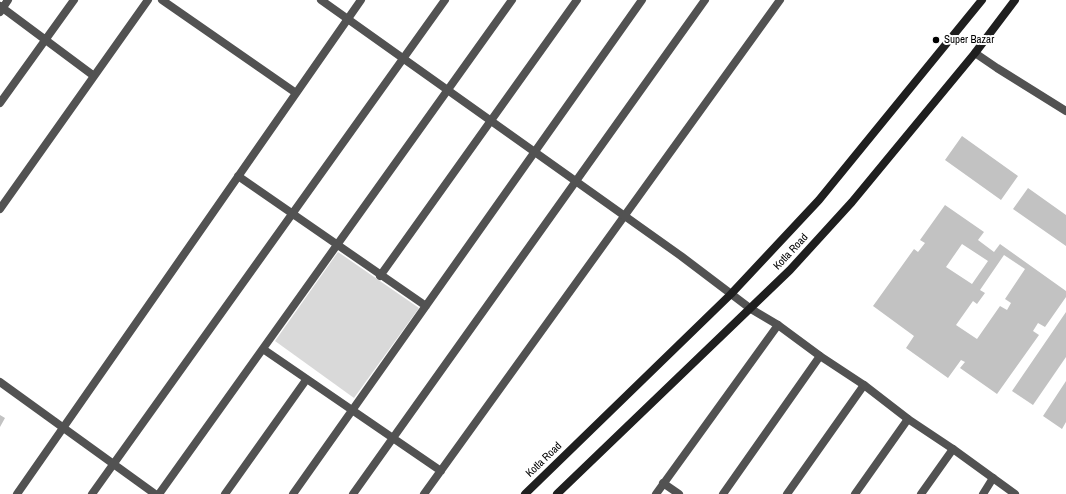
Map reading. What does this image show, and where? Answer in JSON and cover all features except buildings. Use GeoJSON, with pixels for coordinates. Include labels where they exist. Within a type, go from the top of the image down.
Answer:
{"type":"FeatureCollection","features":[{"type":"Feature","properties":{"kind":"main road","name":"Kotla Road"},"geometry":{"type":"LineString","coordinates":[[525,494],[731,294],[819,200],[982,0]]}},
{"type":"Feature","properties":{"kind":"main road","name":"Kotla Road"},"geometry":{"type":"LineString","coordinates":[[557,494],[790,270],[852,202],[975,53],[1015,0]]}},
{"type":"Feature","properties":{"kind":"street"},"geometry":{"type":"LineString","coordinates":[[8,0],[1,9],[94,76]]}},
{"type":"Feature","properties":{"kind":"street"},"geometry":{"type":"LineString","coordinates":[[0,103],[74,0]]}},
{"type":"Feature","properties":{"kind":"street"},"geometry":{"type":"LineString","coordinates":[[0,209],[148,0]]}},
{"type":"Feature","properties":{"kind":"street"},"geometry":{"type":"LineString","coordinates":[[162,0],[296,93]]}},
{"type":"Feature","properties":{"kind":"street"},"geometry":{"type":"LineString","coordinates":[[321,0],[625,216],[751,309],[778,325],[820,356],[864,385],[908,419],[1015,494]]}},
{"type":"Feature","properties":{"kind":"street"},"geometry":{"type":"LineString","coordinates":[[17,494],[361,0]]}},
{"type":"Feature","properties":{"kind":"street"},"geometry":{"type":"LineString","coordinates":[[92,494],[445,0]]}},
{"type":"Feature","properties":{"kind":"street"},"geometry":{"type":"LineString","coordinates":[[159,494],[512,0]]}},
{"type":"Feature","properties":{"kind":"street"},"geometry":{"type":"LineString","coordinates":[[380,276],[577,0]]}},
{"type":"Feature","properties":{"kind":"street"},"geometry":{"type":"LineString","coordinates":[[293,494],[642,0]]}},
{"type":"Feature","properties":{"kind":"street"},"geometry":{"type":"LineString","coordinates":[[353,494],[705,0]]}},
{"type":"Feature","properties":{"kind":"street"},"geometry":{"type":"LineString","coordinates":[[424,494],[780,0]]}},
{"type":"Feature","properties":{"kind":"street"},"geometry":{"type":"LineString","coordinates":[[975,53],[996,68],[1066,111]]}},
{"type":"Feature","properties":{"kind":"street"},"geometry":{"type":"LineString","coordinates":[[238,176],[380,276],[426,306]]}},
{"type":"Feature","properties":{"kind":"street"},"geometry":{"type":"LineString","coordinates":[[656,494],[778,325]]}},
{"type":"Feature","properties":{"kind":"street"},"geometry":{"type":"LineString","coordinates":[[263,349],[306,380],[441,471]]}},
{"type":"Feature","properties":{"kind":"street"},"geometry":{"type":"LineString","coordinates":[[723,494],[820,356]]}},
{"type":"Feature","properties":{"kind":"street"},"geometry":{"type":"LineString","coordinates":[[225,494],[306,380]]}},
{"type":"Feature","properties":{"kind":"street"},"geometry":{"type":"LineString","coordinates":[[0,382],[155,494]]}},
{"type":"Feature","properties":{"kind":"street"},"geometry":{"type":"LineString","coordinates":[[786,494],[864,385]]}},
{"type":"Feature","properties":{"kind":"street"},"geometry":{"type":"LineString","coordinates":[[855,494],[908,419]]}},
{"type":"Feature","properties":{"kind":"street"},"geometry":{"type":"LineString","coordinates":[[921,494],[952,449]]}},
{"type":"Feature","properties":{"kind":"street"},"geometry":{"type":"LineString","coordinates":[[982,494],[994,478]]}},
{"type":"Feature","properties":{"kind":"street"},"geometry":{"type":"LineString","coordinates":[[663,483],[679,494]]}},
{"type":"Feature","properties":{"kind":"shaded area"},"geometry":{"type":"Polygon","coordinates":[[[338,252],[419,308],[354,398],[275,341],[338,252]]]}},
{"type":"Feature","properties":{"kind":"place","name":"Super Bazar"},"geometry":{"type":"Point","coordinates":[936,40]}}]}
